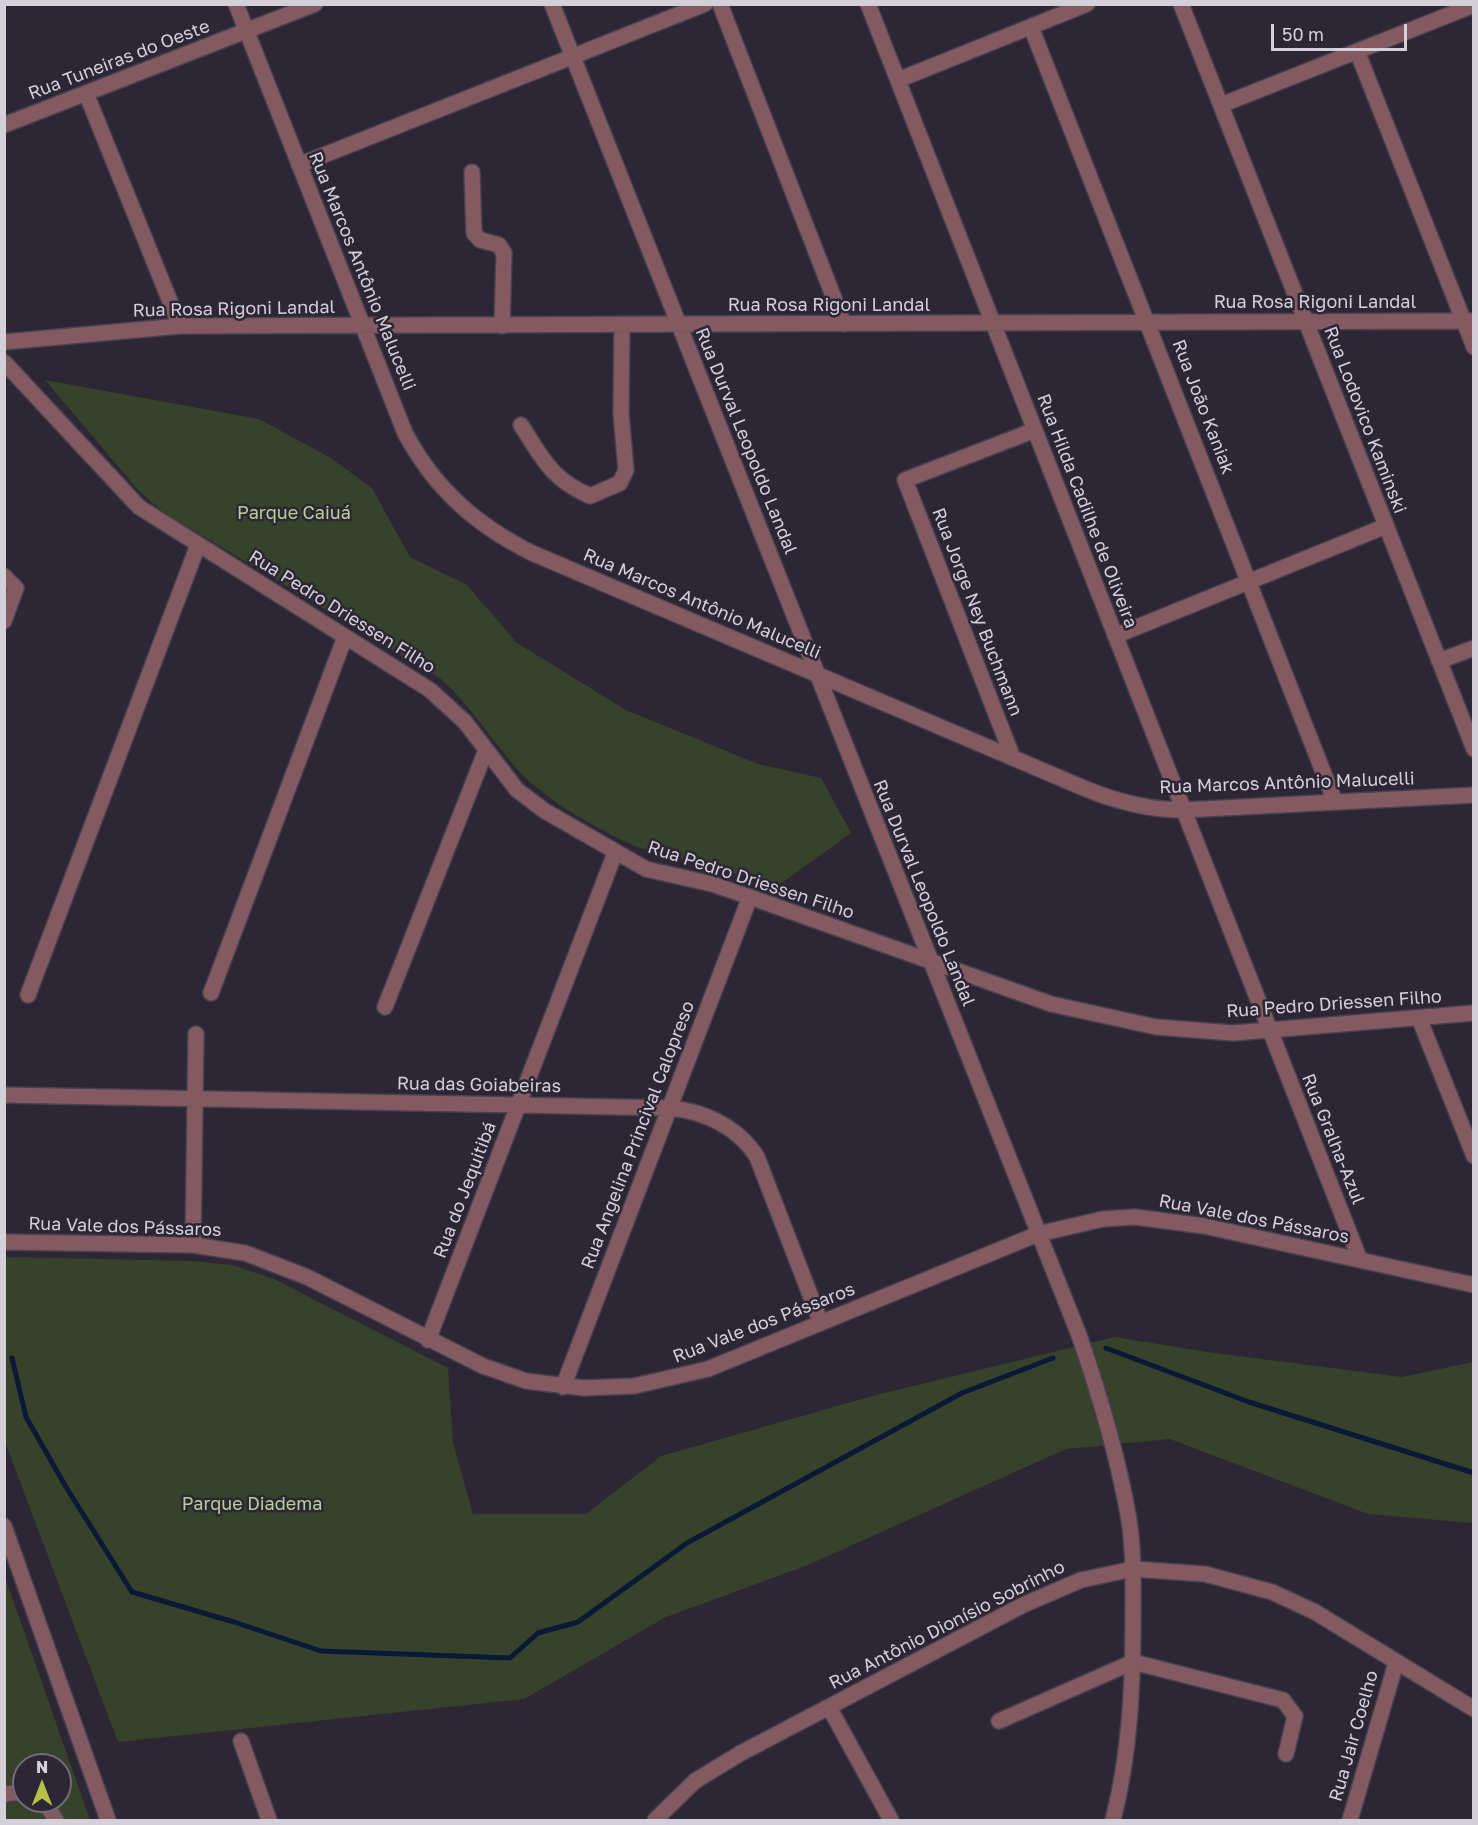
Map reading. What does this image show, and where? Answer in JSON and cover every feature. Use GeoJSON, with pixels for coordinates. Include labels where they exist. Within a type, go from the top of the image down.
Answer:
{"type":"FeatureCollection","features":[{"type":"Feature","properties":{"kind":"street","name":"Rua Marcos Antônio Malucelli"},"geometry":{"type":"LineString","coordinates":[[236,4],[362,326],[418,457],[451,498],[482,525],[532,553],[1121,802],[1155,809],[1183,810],[1473,795]]}},
{"type":"Feature","properties":{"kind":"street","name":"Rua Tuneiras do Oeste"},"geometry":{"type":"LineString","coordinates":[[4,125],[315,4]]}},
{"type":"Feature","properties":{"kind":"street","name":"Rua Durval Leopoldo Landal"},"geometry":{"type":"LineString","coordinates":[[552,4],[1079,1335],[1104,1410],[1121,1477],[1129,1523],[1133,1569],[1133,1662],[1129,1735],[1113,1821]]}},
{"type":"Feature","properties":{"kind":"street"},"geometry":{"type":"LineString","coordinates":[[299,165],[705,4]]}},
{"type":"Feature","properties":{"kind":"street"},"geometry":{"type":"LineString","coordinates":[[720,4],[844,324]]}},
{"type":"Feature","properties":{"kind":"street","name":"Rua Hilda Cadilhe de Oliveira"},"geometry":{"type":"LineString","coordinates":[[868,4],[1270,1032]]}},
{"type":"Feature","properties":{"kind":"street"},"geometry":{"type":"LineString","coordinates":[[898,80],[1087,4]]}},
{"type":"Feature","properties":{"kind":"street","name":"Rua Lodovico Kaminski"},"geometry":{"type":"LineString","coordinates":[[1181,4],[1473,749]]}},
{"type":"Feature","properties":{"kind":"street"},"geometry":{"type":"LineString","coordinates":[[1221,105],[1473,5]]}},
{"type":"Feature","properties":{"kind":"street","name":"Rua João Kaniak"},"geometry":{"type":"LineString","coordinates":[[1031,27],[1335,802]]}},
{"type":"Feature","properties":{"kind":"street"},"geometry":{"type":"LineString","coordinates":[[1357,51],[1468,321],[1473,347]]}},
{"type":"Feature","properties":{"kind":"street"},"geometry":{"type":"LineString","coordinates":[[86,93],[180,326]]}},
{"type":"Feature","properties":{"kind":"street"},"geometry":{"type":"LineString","coordinates":[[472,172],[474,233],[480,240],[499,244],[504,253],[502,326]]}},
{"type":"Feature","properties":{"kind":"street","name":"Rua Rosa Rigoni Landal"},"geometry":{"type":"LineString","coordinates":[[4,342],[180,326],[1468,321]]}},
{"type":"Feature","properties":{"kind":"street"},"geometry":{"type":"LineString","coordinates":[[521,425],[554,475],[576,490],[590,496],[620,483],[626,470],[621,413],[622,325]]}},
{"type":"Feature","properties":{"kind":"street","name":"Rua Pedro Driessen Filho"},"geometry":{"type":"LineString","coordinates":[[4,362],[127,497],[152,517],[443,700],[465,722],[510,783],[529,800],[615,853],[654,872],[711,884],[1051,1004],[1119,1021],[1196,1031],[1270,1032],[1473,1013]]}},
{"type":"Feature","properties":{"kind":"street","name":"Rua Jorge Ney Buchmann"},"geometry":{"type":"LineString","coordinates":[[1013,758],[905,480],[1035,430]]}},
{"type":"Feature","properties":{"kind":"street"},"geometry":{"type":"LineString","coordinates":[[1115,636],[1386,526]]}},
{"type":"Feature","properties":{"kind":"street"},"geometry":{"type":"LineString","coordinates":[[28,995],[198,545]]}},
{"type":"Feature","properties":{"kind":"street"},"geometry":{"type":"LineString","coordinates":[[4,576],[16,588],[4,621]]}},
{"type":"Feature","properties":{"kind":"street"},"geometry":{"type":"LineString","coordinates":[[211,993],[345,637]]}},
{"type":"Feature","properties":{"kind":"street"},"geometry":{"type":"LineString","coordinates":[[1439,662],[1473,648]]}},
{"type":"Feature","properties":{"kind":"street"},"geometry":{"type":"LineString","coordinates":[[385,1007],[486,750]]}},
{"type":"Feature","properties":{"kind":"street","name":"Rua do Jequitibá"},"geometry":{"type":"LineString","coordinates":[[429,1340],[615,853]]}},
{"type":"Feature","properties":{"kind":"street","name":"Rua Angelina Princival Calopreso"},"geometry":{"type":"LineString","coordinates":[[563,1387],[750,897]]}},
{"type":"Feature","properties":{"kind":"street"},"geometry":{"type":"LineString","coordinates":[[1419,1018],[1473,1156]]}},
{"type":"Feature","properties":{"kind":"street","name":"Rua Gralha-Azul"},"geometry":{"type":"LineString","coordinates":[[1270,1032],[1360,1260]]}},
{"type":"Feature","properties":{"kind":"street"},"geometry":{"type":"LineString","coordinates":[[193,1245],[196,1034]]}},
{"type":"Feature","properties":{"kind":"street","name":"Rua das Goiabeiras"},"geometry":{"type":"LineString","coordinates":[[4,1095],[670,1108],[699,1113],[736,1133],[749,1145],[763,1170],[822,1323]]}},
{"type":"Feature","properties":{"kind":"street","name":"Rua Vale dos Pássaros"},"geometry":{"type":"LineString","coordinates":[[4,1242],[193,1245],[245,1253],[272,1262],[338,1292],[429,1340],[506,1375],[563,1387],[634,1386],[688,1376],[1038,1234],[1103,1219],[1168,1220],[1473,1285]]}},
{"type":"Feature","properties":{"kind":"street"},"geometry":{"type":"LineString","coordinates":[[4,1526],[108,1821]]}},
{"type":"Feature","properties":{"kind":"street","name":"Rua Antônio Dionísio Sobrinho"},"geometry":{"type":"LineString","coordinates":[[655,1821],[683,1791],[718,1766],[829,1707],[1055,1590],[1081,1580],[1133,1569],[1205,1574],[1272,1592],[1315,1612],[1473,1709]]}},
{"type":"Feature","properties":{"kind":"street"},"geometry":{"type":"LineString","coordinates":[[999,1720],[1133,1662],[1283,1700],[1294,1716],[1286,1754]]}},
{"type":"Feature","properties":{"kind":"street","name":"Rua Jair Coelho"},"geometry":{"type":"LineString","coordinates":[[1350,1821],[1396,1663]]}},
{"type":"Feature","properties":{"kind":"street"},"geometry":{"type":"LineString","coordinates":[[829,1707],[891,1821]]}},
{"type":"Feature","properties":{"kind":"street"},"geometry":{"type":"LineString","coordinates":[[242,1741],[270,1821]]}},
{"type":"Feature","properties":{"kind":"green space","name":"Parque Caiuá"},"geometry":{"type":"Polygon","coordinates":[[[45,380],[259,419],[329,457],[372,488],[410,557],[467,585],[517,643],[626,710],[758,764],[821,778],[851,833],[779,885],[637,847],[606,832],[557,803],[529,781],[508,759],[462,700],[441,679],[163,512],[139,491],[45,380]]]}},
{"type":"Feature","properties":{"kind":"green space","name":"Parque Diadema"},"geometry":{"type":"Polygon","coordinates":[[[5,1257],[193,1261],[232,1265],[274,1279],[448,1368],[453,1443],[473,1514],[586,1514],[661,1456],[880,1394],[1115,1337],[1207,1352],[1402,1377],[1473,1362],[1473,1523],[1368,1514],[1170,1439],[1066,1449],[808,1565],[666,1617],[524,1699],[118,1742],[5,1442],[5,1257]]]}},
{"type":"Feature","properties":{"kind":"green space"},"geometry":{"type":"Polygon","coordinates":[[[5,1577],[67,1753],[12,1753],[12,1813],[72,1813],[72,1769],[90,1820],[5,1820],[5,1577]]]}},
{"type":"Feature","properties":{"kind":"waterway"},"geometry":{"type":"LineString","coordinates":[[1106,1348],[1249,1402],[1474,1473]]}},
{"type":"Feature","properties":{"kind":"waterway"},"geometry":{"type":"LineString","coordinates":[[12,1358],[26,1417],[66,1487],[132,1592],[321,1651],[510,1658],[538,1633],[578,1622],[687,1543],[962,1393],[1053,1358]]}}]}
